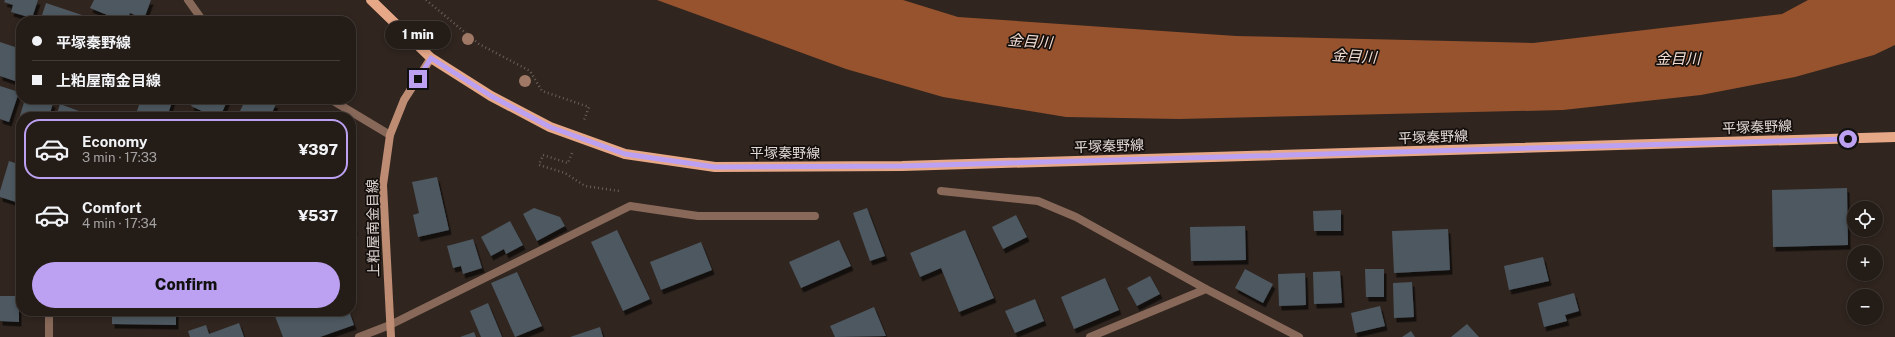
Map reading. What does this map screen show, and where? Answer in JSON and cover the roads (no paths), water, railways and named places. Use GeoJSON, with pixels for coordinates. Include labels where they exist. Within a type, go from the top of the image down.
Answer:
{"type":"FeatureCollection","features":[{"type":"Feature","properties":{"kind":"main road","name":"平塚秦野線"},"geometry":{"type":"LineString","coordinates":[[371,0],[431,58],[491,96],[550,127],[625,154],[715,167],[910,166],[1895,137]]}},
{"type":"Feature","properties":{"kind":"main road","name":"上粕屋南金目線"},"geometry":{"type":"LineString","coordinates":[[391,337],[383,186],[390,135],[404,100],[431,58]]}},
{"type":"Feature","properties":{"kind":"street"},"geometry":{"type":"LineString","coordinates":[[188,0],[199,16]]}},
{"type":"Feature","properties":{"kind":"street"},"geometry":{"type":"LineString","coordinates":[[338,104],[352,112]]}},
{"type":"Feature","properties":{"kind":"street"},"geometry":{"type":"LineString","coordinates":[[356,115],[390,135]]}},
{"type":"Feature","properties":{"kind":"street"},"geometry":{"type":"LineString","coordinates":[[941,191],[1038,200],[1076,217],[1206,290],[1299,337]]}},
{"type":"Feature","properties":{"kind":"street"},"geometry":{"type":"LineString","coordinates":[[359,337],[390,325],[630,206],[698,216],[815,216]]}},
{"type":"Feature","properties":{"kind":"street"},"geometry":{"type":"LineString","coordinates":[[1090,337],[1206,290]]}},
{"type":"Feature","properties":{"kind":"street"},"geometry":{"type":"LineString","coordinates":[[49,337],[50,316]]}},
{"type":"Feature","properties":{"kind":"water","name":"金目川"},"geometry":{"type":"Polygon","coordinates":[[[657,0],[903,0],[958,17],[1236,36],[1533,43],[1782,14],[1808,0],[1895,0],[1895,45],[1874,55],[1795,77],[1701,95],[1563,110],[1179,119],[1066,117],[943,97],[846,69],[657,0]]]}}]}
